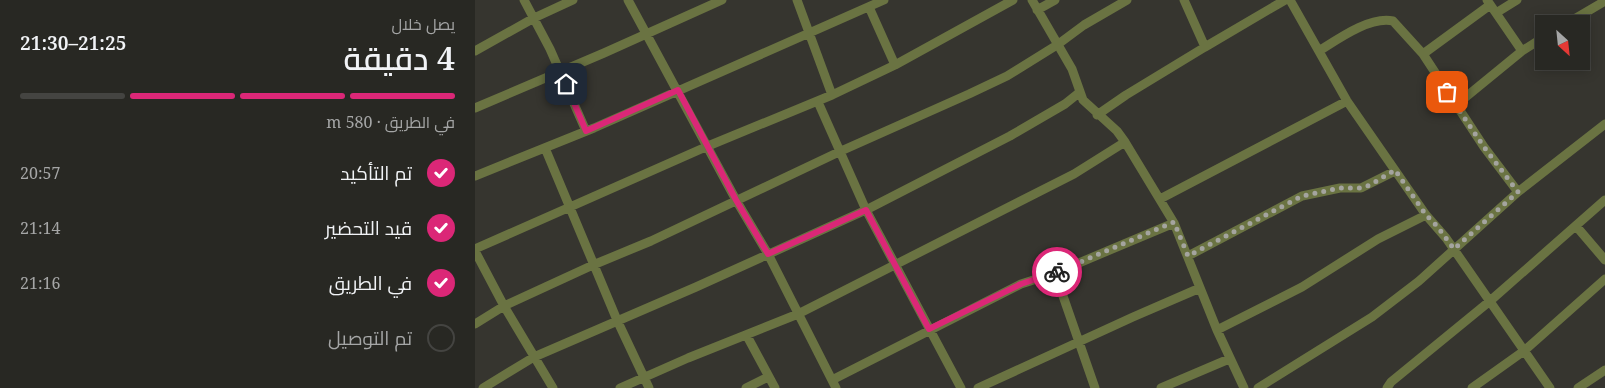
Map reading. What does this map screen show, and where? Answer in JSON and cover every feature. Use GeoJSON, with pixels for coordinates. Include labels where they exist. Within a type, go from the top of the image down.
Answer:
{"type":"FeatureCollection","features":[{"type":"Feature","properties":{"kind":"street"},"geometry":{"type":"LineString","coordinates":[[524,0],[560,72],[586,131]]}},
{"type":"Feature","properties":{"kind":"street"},"geometry":{"type":"LineString","coordinates":[[475,51],[534,18],[573,0]]}},
{"type":"Feature","properties":{"kind":"street"},"geometry":{"type":"LineString","coordinates":[[628,0],[736,200],[768,254],[834,384],[929,329],[1021,284],[1055,273],[1174,222]]}},
{"type":"Feature","properties":{"kind":"street"},"geometry":{"type":"LineString","coordinates":[[475,108],[722,0]]}},
{"type":"Feature","properties":{"kind":"street"},"geometry":{"type":"LineString","coordinates":[[797,0],[833,96]]}},
{"type":"Feature","properties":{"kind":"street"},"geometry":{"type":"LineString","coordinates":[[475,176],[586,131],[884,0]]}},
{"type":"Feature","properties":{"kind":"street"},"geometry":{"type":"LineString","coordinates":[[477,249],[707,146],[833,96],[895,65],[1013,0]]}},
{"type":"Feature","properties":{"kind":"street"},"geometry":{"type":"LineString","coordinates":[[1032,0],[1072,69],[1083,100],[1097,115],[1117,131],[1174,222],[1229,359],[1244,388]]}},
{"type":"Feature","properties":{"kind":"street"},"geometry":{"type":"LineString","coordinates":[[1037,10],[1055,0]]}},
{"type":"Feature","properties":{"kind":"street"},"geometry":{"type":"LineString","coordinates":[[475,324],[504,306],[593,264],[651,241],[841,151],[1007,76],[1057,45],[1084,25],[1127,0]]}},
{"type":"Feature","properties":{"kind":"street"},"geometry":{"type":"LineString","coordinates":[[1184,0],[1205,47]]}},
{"type":"Feature","properties":{"kind":"street"},"geometry":{"type":"LineString","coordinates":[[1097,115],[1125,95],[1285,0]]}},
{"type":"Feature","properties":{"kind":"street"},"geometry":{"type":"LineString","coordinates":[[1290,0],[1347,101],[1426,215],[1454,249],[1550,388]]}},
{"type":"Feature","properties":{"kind":"street"},"geometry":{"type":"LineString","coordinates":[[1496,13],[1517,0]]}},
{"type":"Feature","properties":{"kind":"street"},"geometry":{"type":"LineString","coordinates":[[1581,15],[1605,1]]}},
{"type":"Feature","properties":{"kind":"street"},"geometry":{"type":"LineString","coordinates":[[1423,54],[1489,2],[1522,51]]}},
{"type":"Feature","properties":{"kind":"street"},"geometry":{"type":"LineString","coordinates":[[869,7],[895,65]]}},
{"type":"Feature","properties":{"kind":"street"},"geometry":{"type":"LineString","coordinates":[[1319,51],[1349,32],[1387,20],[1393,21],[1423,54],[1455,105],[1518,192]]}},
{"type":"Feature","properties":{"kind":"street"},"geometry":{"type":"LineString","coordinates":[[1455,105],[1535,43]]}},
{"type":"Feature","properties":{"kind":"street"},"geometry":{"type":"LineString","coordinates":[[483,388],[534,357],[696,287],[866,210],[1010,136],[1065,104],[1080,92]]}},
{"type":"Feature","properties":{"kind":"street"},"geometry":{"type":"LineString","coordinates":[[1160,199],[1347,101]]}},
{"type":"Feature","properties":{"kind":"street"},"geometry":{"type":"LineString","coordinates":[[819,102],[866,210],[961,388]]}},
{"type":"Feature","properties":{"kind":"street"},"geometry":{"type":"LineString","coordinates":[[1258,388],[1372,317],[1419,281],[1518,192],[1605,124]]}},
{"type":"Feature","properties":{"kind":"street"},"geometry":{"type":"LineString","coordinates":[[619,388],[798,314],[1074,174],[1125,142]]}},
{"type":"Feature","properties":{"kind":"street"},"geometry":{"type":"LineString","coordinates":[[545,148],[617,320],[649,388]]}},
{"type":"Feature","properties":{"kind":"street"},"geometry":{"type":"LineString","coordinates":[[1188,256],[1302,196],[1340,188],[1361,188],[1370,185],[1395,170]]}},
{"type":"Feature","properties":{"kind":"street"},"geometry":{"type":"LineString","coordinates":[[1387,388],[1397,377],[1490,301],[1605,200]]}},
{"type":"Feature","properties":{"kind":"street"},"geometry":{"type":"LineString","coordinates":[[1217,330],[1301,287],[1378,239],[1426,215]]}},
{"type":"Feature","properties":{"kind":"street"},"geometry":{"type":"LineString","coordinates":[[1576,226],[1605,260]]}},
{"type":"Feature","properties":{"kind":"street"},"geometry":{"type":"LineString","coordinates":[[475,238],[477,249],[504,306],[553,388]]}},
{"type":"Feature","properties":{"kind":"street"},"geometry":{"type":"LineString","coordinates":[[1055,273],[1095,388]]}},
{"type":"Feature","properties":{"kind":"street"},"geometry":{"type":"LineString","coordinates":[[1472,388],[1524,351],[1605,280]]}},
{"type":"Feature","properties":{"kind":"street"},"geometry":{"type":"LineString","coordinates":[[978,388],[1200,288]]}},
{"type":"Feature","properties":{"kind":"street"},"geometry":{"type":"LineString","coordinates":[[747,336],[775,388]]}},
{"type":"Feature","properties":{"kind":"street"},"geometry":{"type":"LineString","coordinates":[[1161,388],[1229,359]]}},
{"type":"Feature","properties":{"kind":"street"},"geometry":{"type":"LineString","coordinates":[[1578,388],[1605,370]]}},
{"type":"Feature","properties":{"kind":"street"},"geometry":{"type":"LineString","coordinates":[[746,388],[768,377]]}},
{"type":"Feature","properties":{"kind":"way so far"},"geometry":{"type":"LineString","coordinates":[[1057,272],[1174,222],[1188,256],[1302,196],[1340,188],[1361,188],[1370,185],[1395,170],[1426,215],[1447,238],[1454,249],[1518,192],[1484,147],[1447,92]]}},
{"type":"Feature","properties":{"kind":"route"},"geometry":{"type":"LineString","coordinates":[[566,84],[586,131],[678,90],[736,200],[768,254],[866,210],[929,329],[1021,284],[1057,272]]}}]}
